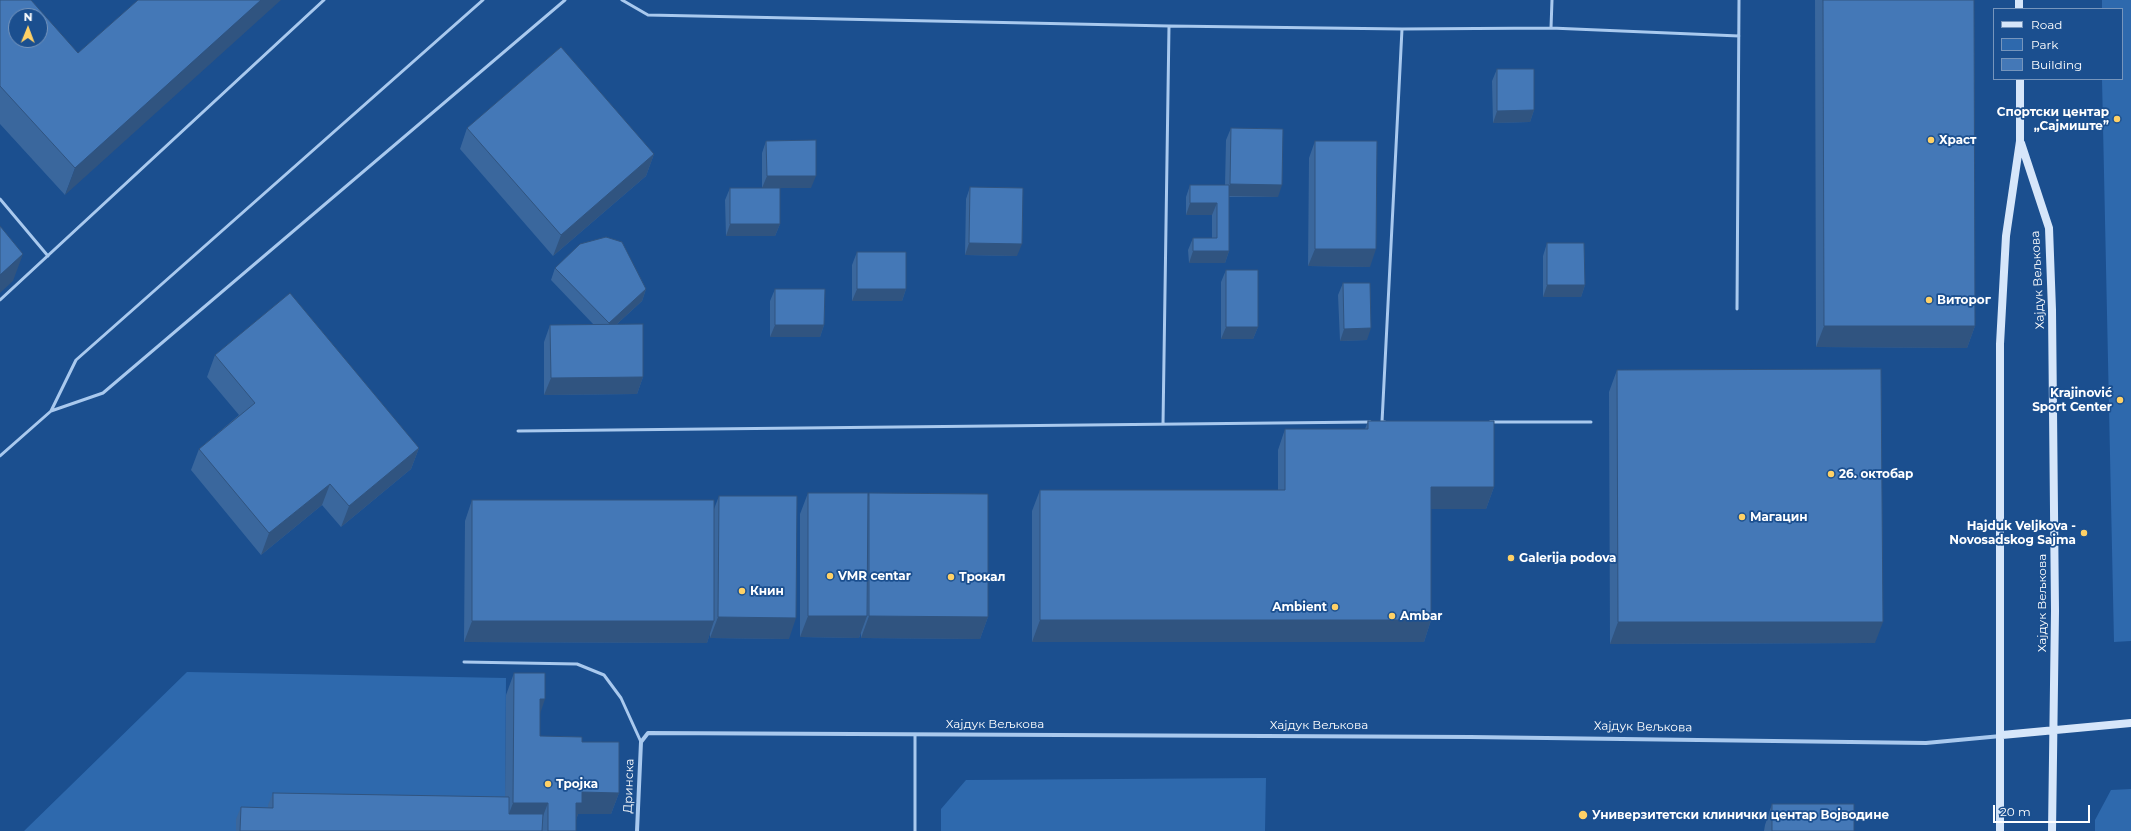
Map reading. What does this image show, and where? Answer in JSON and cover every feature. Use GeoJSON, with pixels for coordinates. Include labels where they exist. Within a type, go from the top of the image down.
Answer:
{"type":"FeatureCollection","features":[{"type":"Feature","properties":{"kind":"street","name":"Хајдук Вељкова"},"geometry":{"type":"LineString","coordinates":[[2000,831],[2002,736],[2000,344],[2006,236],[2020,141],[2020,80]]}},
{"type":"Feature","properties":{"kind":"street","name":"Хајдук Вељкова"},"geometry":{"type":"LineString","coordinates":[[2020,141],[2049,228],[2052,326],[2054,731],[2052,831]]}},
{"type":"Feature","properties":{"kind":"street"},"geometry":{"type":"LineString","coordinates":[[2002,736],[2131,723]]}},
{"type":"Feature","properties":{"kind":"street","name":"Хајдук Вељкова"},"geometry":{"type":"LineString","coordinates":[[641,742],[648,733],[1470,737],[1926,743],[2002,736]]}},
{"type":"Feature","properties":{"kind":"street","name":"Дринска"},"geometry":{"type":"LineString","coordinates":[[638,831],[641,742]]}},
{"type":"Feature","properties":{"kind":"lane"},"geometry":{"type":"LineString","coordinates":[[0,300],[324,0]]}},
{"type":"Feature","properties":{"kind":"lane"},"geometry":{"type":"LineString","coordinates":[[51,411],[76,360],[482,0]]}},
{"type":"Feature","properties":{"kind":"lane"},"geometry":{"type":"LineString","coordinates":[[0,456],[51,411],[103,393],[565,0]]}},
{"type":"Feature","properties":{"kind":"lane"},"geometry":{"type":"LineString","coordinates":[[622,0],[648,15],[1169,26],[1402,29],[1551,28],[1739,36]]}},
{"type":"Feature","properties":{"kind":"lane"},"geometry":{"type":"LineString","coordinates":[[1551,28],[1552,0]]}},
{"type":"Feature","properties":{"kind":"lane"},"geometry":{"type":"LineString","coordinates":[[1737,309],[1739,0]]}},
{"type":"Feature","properties":{"kind":"lane"},"geometry":{"type":"LineString","coordinates":[[1163,424],[1169,26]]}},
{"type":"Feature","properties":{"kind":"lane"},"geometry":{"type":"LineString","coordinates":[[1382,422],[1402,29]]}},
{"type":"Feature","properties":{"kind":"lane"},"geometry":{"type":"LineString","coordinates":[[0,198],[48,256]]}},
{"type":"Feature","properties":{"kind":"lane"},"geometry":{"type":"LineString","coordinates":[[518,431],[1389,422]]}},
{"type":"Feature","properties":{"kind":"lane"},"geometry":{"type":"LineString","coordinates":[[1482,422],[1591,422]]}},
{"type":"Feature","properties":{"kind":"lane"},"geometry":{"type":"LineString","coordinates":[[464,662],[577,664],[604,675],[621,698],[641,742]]}},
{"type":"Feature","properties":{"kind":"lane"},"geometry":{"type":"LineString","coordinates":[[915,735],[915,831]]}},
{"type":"Feature","properties":{"kind":"green space","name":"Krajinović Sport Center"},"geometry":{"type":"Polygon","coordinates":[[[2102,0],[2131,0],[2131,641],[2114,642],[2102,80],[2123,80],[2123,8],[2102,8],[2102,0]]]}},
{"type":"Feature","properties":{"kind":"green space"},"geometry":{"type":"Polygon","coordinates":[[[187,672],[506,678],[505,809],[268,820],[236,831],[24,831],[187,672]]]}},
{"type":"Feature","properties":{"kind":"green space"},"geometry":{"type":"Polygon","coordinates":[[[1266,778],[1265,831],[941,831],[941,809],[966,780],[1266,778]]]}},
{"type":"Feature","properties":{"kind":"green space"},"geometry":{"type":"Polygon","coordinates":[[[2131,789],[2131,831],[2095,831],[2095,820],[2111,790],[2131,789]]]}},
{"type":"Feature","properties":{"kind":"building"},"geometry":{"type":"Polygon","coordinates":[[[0,0],[31,0],[38,8],[8,8],[8,48],[48,48],[48,19],[78,53],[138,0],[261,0],[75,168],[0,86],[0,0]]]}},
{"type":"Feature","properties":{"kind":"building"},"geometry":{"type":"Polygon","coordinates":[[[1823,0],[1974,0],[1975,326],[1824,326],[1823,0]]]}},
{"type":"Feature","properties":{"kind":"building"},"geometry":{"type":"Polygon","coordinates":[[[561,47],[654,154],[561,235],[467,128],[561,47]]]}},
{"type":"Feature","properties":{"kind":"building"},"geometry":{"type":"Polygon","coordinates":[[[1497,69],[1534,69],[1534,110],[1497,111],[1497,69]]]}},
{"type":"Feature","properties":{"kind":"building"},"geometry":{"type":"Polygon","coordinates":[[[1231,128],[1283,129],[1282,185],[1230,184],[1231,128]]]}},
{"type":"Feature","properties":{"kind":"building"},"geometry":{"type":"Polygon","coordinates":[[[816,140],[816,176],[767,176],[766,141],[816,140]]]}},
{"type":"Feature","properties":{"kind":"building"},"geometry":{"type":"Polygon","coordinates":[[[1315,141],[1377,141],[1376,249],[1315,249],[1315,141]]]}},
{"type":"Feature","properties":{"kind":"building"},"geometry":{"type":"Polygon","coordinates":[[[1190,185],[1229,185],[1229,251],[1193,251],[1193,238],[1217,238],[1217,203],[1190,203],[1190,185]]]}},
{"type":"Feature","properties":{"kind":"building"},"geometry":{"type":"Polygon","coordinates":[[[970,187],[1023,188],[1022,244],[969,243],[970,187]]]}},
{"type":"Feature","properties":{"kind":"building"},"geometry":{"type":"Polygon","coordinates":[[[730,188],[780,188],[780,224],[730,224],[730,188]]]}},
{"type":"Feature","properties":{"kind":"building"},"geometry":{"type":"Polygon","coordinates":[[[0,226],[23,254],[0,275],[0,226]]]}},
{"type":"Feature","properties":{"kind":"building"},"geometry":{"type":"Polygon","coordinates":[[[606,237],[622,242],[646,289],[609,323],[555,268],[580,244],[606,237]]]}},
{"type":"Feature","properties":{"kind":"building"},"geometry":{"type":"Polygon","coordinates":[[[1547,243],[1584,243],[1585,285],[1547,285],[1547,243]]]}},
{"type":"Feature","properties":{"kind":"building"},"geometry":{"type":"Polygon","coordinates":[[[857,252],[906,252],[906,289],[857,289],[857,252]]]}},
{"type":"Feature","properties":{"kind":"building"},"geometry":{"type":"Polygon","coordinates":[[[1226,270],[1258,270],[1258,327],[1226,327],[1226,270]]]}},
{"type":"Feature","properties":{"kind":"building"},"geometry":{"type":"Polygon","coordinates":[[[1343,283],[1370,283],[1371,328],[1344,329],[1343,283]]]}},
{"type":"Feature","properties":{"kind":"building"},"geometry":{"type":"Polygon","coordinates":[[[775,289],[825,289],[824,325],[775,325],[775,289]]]}},
{"type":"Feature","properties":{"kind":"building"},"geometry":{"type":"Polygon","coordinates":[[[290,293],[419,448],[349,506],[330,484],[269,533],[199,449],[255,403],[215,355],[290,293]]]}},
{"type":"Feature","properties":{"kind":"building"},"geometry":{"type":"Polygon","coordinates":[[[643,324],[643,377],[551,378],[550,325],[643,324]]]}},
{"type":"Feature","properties":{"kind":"building","name":"Магацин"},"geometry":{"type":"Polygon","coordinates":[[[1881,369],[1883,622],[1618,622],[1617,370],[1881,369]]]}},
{"type":"Feature","properties":{"kind":"building"},"geometry":{"type":"Polygon","coordinates":[[[1368,421],[1494,421],[1494,487],[1431,487],[1431,620],[1040,620],[1040,490],[1285,490],[1285,429],[1368,429],[1368,421]]]}},
{"type":"Feature","properties":{"kind":"building","name":"VMR centar"},"geometry":{"type":"Polygon","coordinates":[[[808,493],[868,493],[867,616],[808,616],[808,493]]]}},
{"type":"Feature","properties":{"kind":"building"},"geometry":{"type":"Polygon","coordinates":[[[869,493],[988,494],[988,617],[869,616],[869,493]]]}},
{"type":"Feature","properties":{"kind":"building"},"geometry":{"type":"Polygon","coordinates":[[[719,496],[797,496],[796,618],[718,617],[719,496]]]}},
{"type":"Feature","properties":{"kind":"building"},"geometry":{"type":"Polygon","coordinates":[[[472,500],[714,500],[714,621],[472,621],[472,500]]]}},
{"type":"Feature","properties":{"kind":"building"},"geometry":{"type":"Polygon","coordinates":[[[514,673],[545,673],[545,699],[540,699],[540,736],[582,737],[582,742],[619,742],[619,793],[582,792],[582,803],[576,803],[576,831],[548,831],[548,803],[513,803],[514,673]]]}},
{"type":"Feature","properties":{"kind":"building"},"geometry":{"type":"Polygon","coordinates":[[[273,793],[509,797],[509,814],[543,814],[542,831],[240,831],[241,807],[273,808],[273,793]]]}},
{"type":"Feature","properties":{"kind":"building"},"geometry":{"type":"Polygon","coordinates":[[[1772,804],[1854,804],[1854,831],[1772,831],[1772,804]]]}},
{"type":"Feature","properties":{"kind":"place","name":"Спортски центар „Сајмиште”"},"geometry":{"type":"Point","coordinates":[2117,119]}},
{"type":"Feature","properties":{"kind":"place","name":"Храст"},"geometry":{"type":"Point","coordinates":[1931,140]}},
{"type":"Feature","properties":{"kind":"place","name":"Виторог"},"geometry":{"type":"Point","coordinates":[1929,300]}},
{"type":"Feature","properties":{"kind":"place","name":"Krajinović Sport Center"},"geometry":{"type":"Point","coordinates":[2120,400]}},
{"type":"Feature","properties":{"kind":"place","name":"26. октобар"},"geometry":{"type":"Point","coordinates":[1831,474]}},
{"type":"Feature","properties":{"kind":"place","name":"Магацин"},"geometry":{"type":"Point","coordinates":[1742,517]}},
{"type":"Feature","properties":{"kind":"place","name":"Hajduk Veljkova - Novosadskog Sajma"},"geometry":{"type":"Point","coordinates":[2084,533]}},
{"type":"Feature","properties":{"kind":"place","name":"Galerija podova"},"geometry":{"type":"Point","coordinates":[1511,558]}},
{"type":"Feature","properties":{"kind":"place","name":"VMR centar"},"geometry":{"type":"Point","coordinates":[830,576]}},
{"type":"Feature","properties":{"kind":"place","name":"Трокал"},"geometry":{"type":"Point","coordinates":[951,577]}},
{"type":"Feature","properties":{"kind":"place","name":"Книн"},"geometry":{"type":"Point","coordinates":[742,591]}},
{"type":"Feature","properties":{"kind":"place","name":"Ambient"},"geometry":{"type":"Point","coordinates":[1335,607]}},
{"type":"Feature","properties":{"kind":"place","name":"Ambar"},"geometry":{"type":"Point","coordinates":[1392,616]}},
{"type":"Feature","properties":{"kind":"place","name":"Тројка"},"geometry":{"type":"Point","coordinates":[548,784]}},
{"type":"Feature","properties":{"kind":"place","name":"Универзитетски клинички центар Војводине"},"geometry":{"type":"Point","coordinates":[1583,815]}}]}
